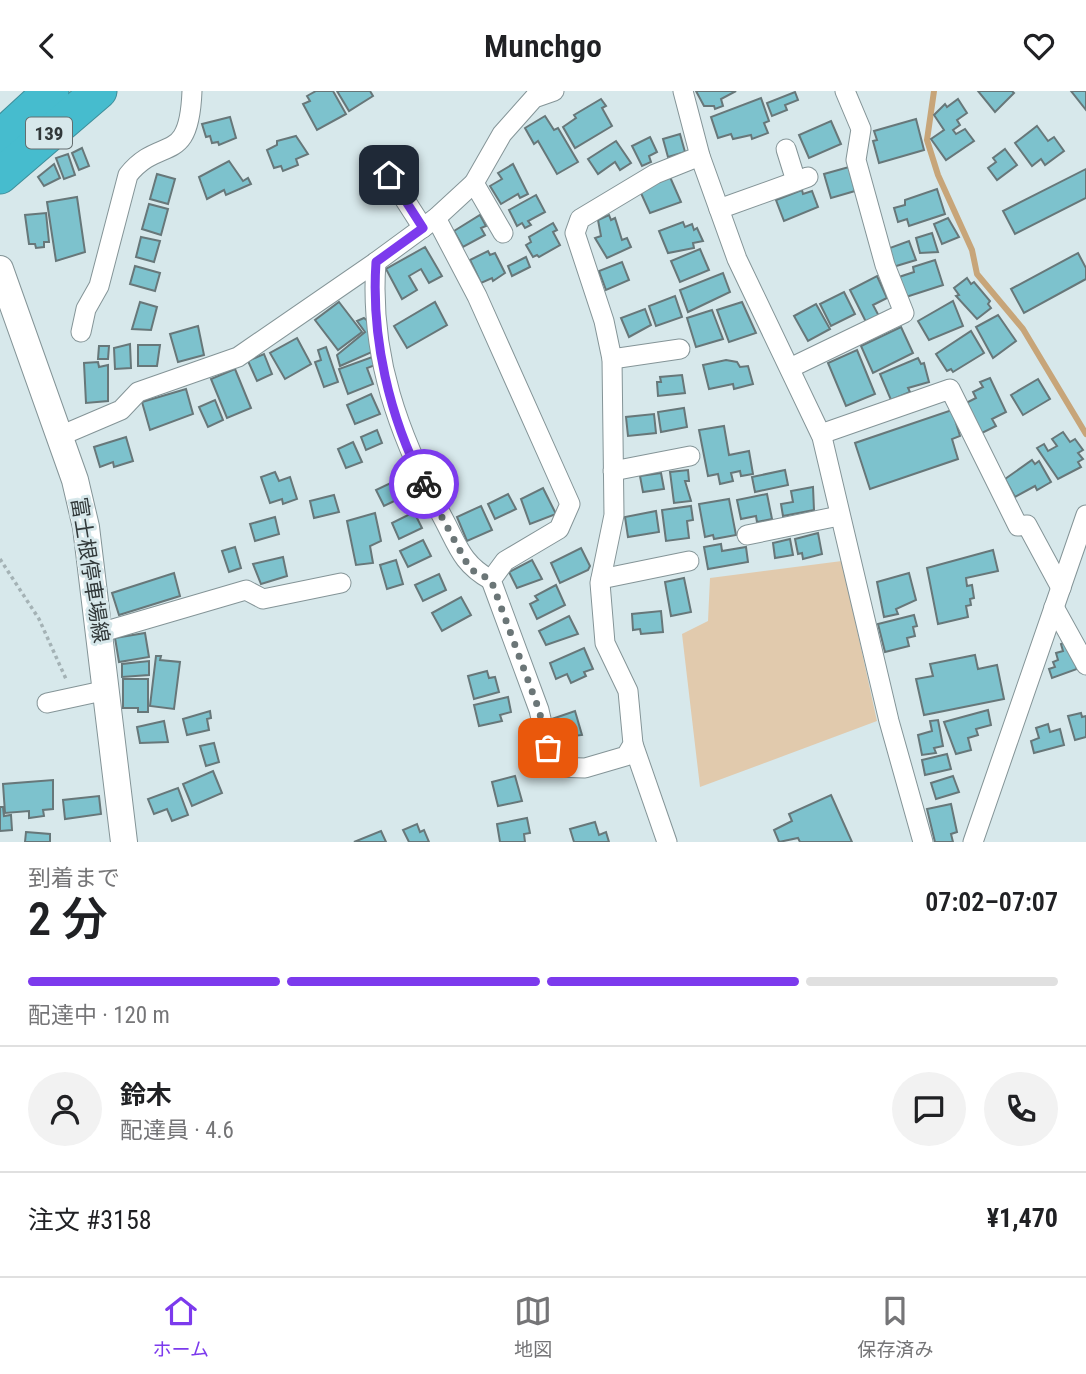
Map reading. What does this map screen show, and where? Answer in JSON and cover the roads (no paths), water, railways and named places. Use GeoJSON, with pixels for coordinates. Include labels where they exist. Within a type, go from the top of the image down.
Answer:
{"type":"FeatureCollection","features":[{"type":"Feature","properties":{"kind":"highway","name":"139"},"geometry":{"type":"LineString","coordinates":[[0,138],[51,91]]}},
{"type":"Feature","properties":{"kind":"highway","name":"139"},"geometry":{"type":"LineString","coordinates":[[0,176],[99,91]]}},
{"type":"Feature","properties":{"kind":"main road","name":"富士根停車場線"},"geometry":{"type":"LineString","coordinates":[[0,269],[61,436],[86,527],[124,842]]}},
{"type":"Feature","properties":{"kind":"street"},"geometry":{"type":"LineString","coordinates":[[81,332],[86,309],[99,286],[128,175],[136,166],[172,148],[184,137],[191,120],[192,91]]}},
{"type":"Feature","properties":{"kind":"street"},"geometry":{"type":"LineString","coordinates":[[61,436],[121,410],[138,392],[237,357],[376,262],[430,223],[474,183],[502,134],[532,95],[554,91]]}},
{"type":"Feature","properties":{"kind":"street"},"geometry":{"type":"LineString","coordinates":[[683,91],[700,156],[737,259],[821,434],[889,721],[923,842]]}},
{"type":"Feature","properties":{"kind":"street"},"geometry":{"type":"LineString","coordinates":[[790,368],[904,313],[885,265],[856,160],[861,129],[845,91]]}},
{"type":"Feature","properties":{"kind":"street"},"geometry":{"type":"LineString","coordinates":[[719,209],[802,179],[786,149]]}},
{"type":"Feature","properties":{"kind":"street"},"geometry":{"type":"LineString","coordinates":[[667,842],[633,744],[628,691],[605,643],[601,579],[614,515],[612,359],[604,321],[575,233],[580,219],[655,174],[700,156]]}},
{"type":"Feature","properties":{"kind":"street"},"geometry":{"type":"LineString","coordinates":[[389,175],[430,223],[477,296],[570,505],[559,529],[505,561],[491,580]]}},
{"type":"Feature","properties":{"kind":"street"},"geometry":{"type":"LineString","coordinates":[[474,183],[503,233]]}},
{"type":"Feature","properties":{"kind":"street"},"geometry":{"type":"LineString","coordinates":[[376,262],[374,289],[379,349],[412,462],[470,569],[491,580],[539,710],[552,767],[585,768],[626,756],[633,744]]}},
{"type":"Feature","properties":{"kind":"street"},"geometry":{"type":"LineString","coordinates":[[612,359],[680,349]]}},
{"type":"Feature","properties":{"kind":"street"},"geometry":{"type":"LineString","coordinates":[[821,434],[950,389],[1018,526],[1027,525],[1086,665]]}},
{"type":"Feature","properties":{"kind":"street"},"geometry":{"type":"LineString","coordinates":[[613,471],[690,456]]}},
{"type":"Feature","properties":{"kind":"street"},"geometry":{"type":"LineString","coordinates":[[747,535],[839,516]]}},
{"type":"Feature","properties":{"kind":"street"},"geometry":{"type":"LineString","coordinates":[[974,842],[1086,516]]}},
{"type":"Feature","properties":{"kind":"street"},"geometry":{"type":"LineString","coordinates":[[601,579],[689,561]]}},
{"type":"Feature","properties":{"kind":"street"},"geometry":{"type":"LineString","coordinates":[[100,633],[246,590],[263,599],[341,583]]}},
{"type":"Feature","properties":{"kind":"street"},"geometry":{"type":"LineString","coordinates":[[47,703],[74,695],[107,690]]}},
{"type":"Feature","properties":{"kind":"waterway"},"geometry":{"type":"LineString","coordinates":[[934,91],[927,140],[938,175],[972,250],[977,274],[1023,329],[1086,434]]}}]}
